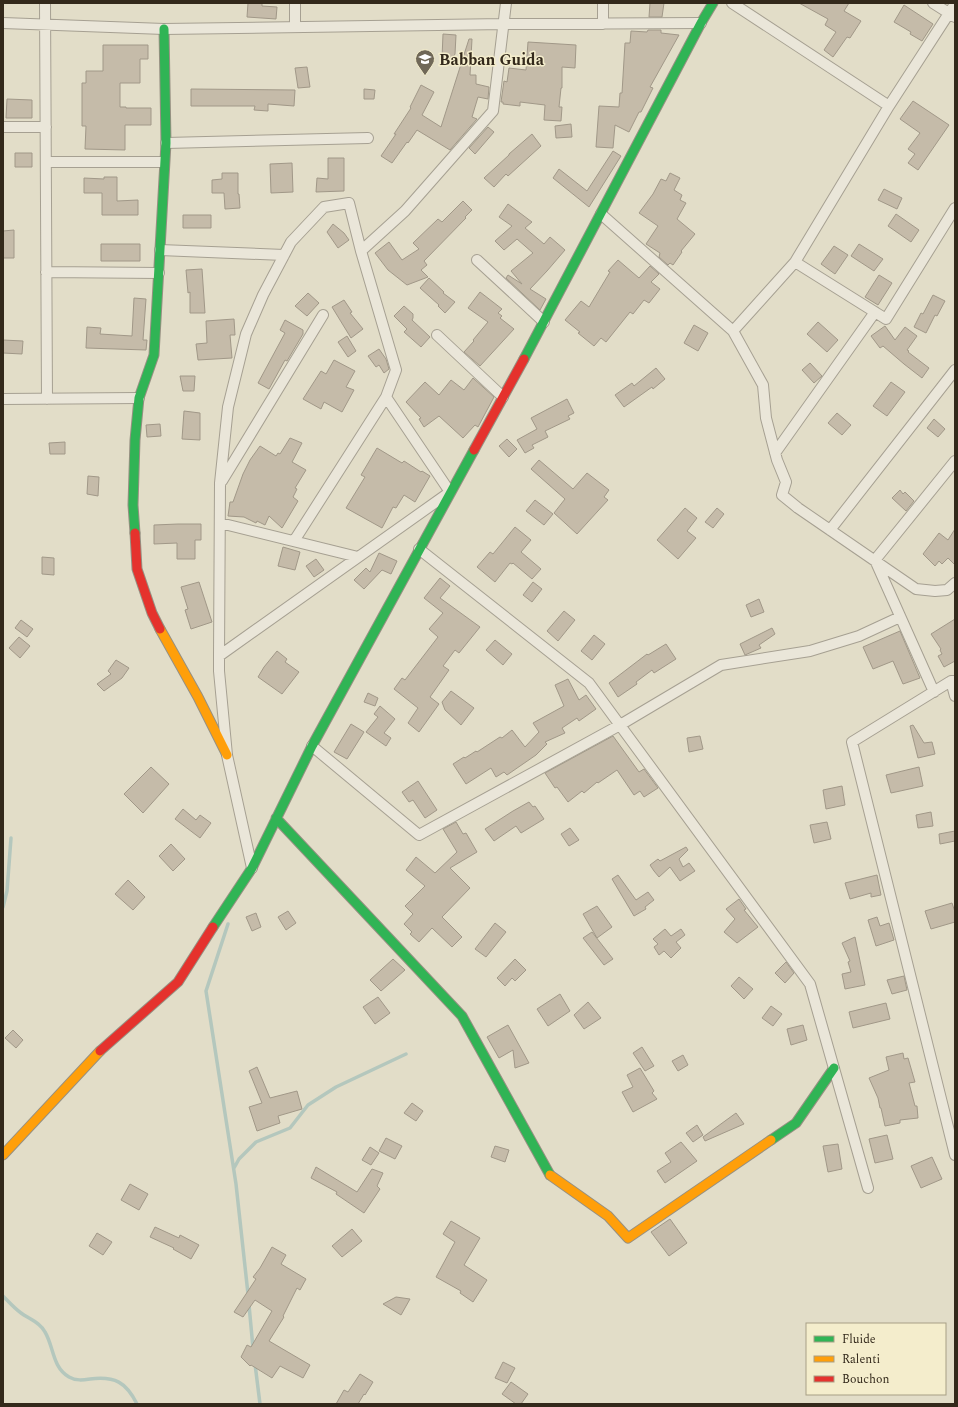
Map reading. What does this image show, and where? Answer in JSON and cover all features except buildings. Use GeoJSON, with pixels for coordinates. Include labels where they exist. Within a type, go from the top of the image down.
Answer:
{"type":"FeatureCollection","features":[{"type":"Feature","properties":{"kind":"street"},"geometry":{"type":"LineString","coordinates":[[45,3],[47,399]]}},
{"type":"Feature","properties":{"kind":"street"},"geometry":{"type":"LineString","coordinates":[[295,3],[295,27]]}},
{"type":"Feature","properties":{"kind":"street"},"geometry":{"type":"LineString","coordinates":[[361,252],[405,211],[493,111],[506,3]]}},
{"type":"Feature","properties":{"kind":"street"},"geometry":{"type":"LineString","coordinates":[[603,3],[603,24]]}},
{"type":"Feature","properties":{"kind":"street"},"geometry":{"type":"LineString","coordinates":[[3,1155],[93,1057],[178,982],[252,868],[312,746],[544,322],[701,23],[713,3]]}},
{"type":"Feature","properties":{"kind":"street"},"geometry":{"type":"LineString","coordinates":[[732,3],[888,106]]}},
{"type":"Feature","properties":{"kind":"street"},"geometry":{"type":"LineString","coordinates":[[933,3],[952,15]]}},
{"type":"Feature","properties":{"kind":"street"},"geometry":{"type":"LineString","coordinates":[[733,331],[795,262],[888,106],[952,15],[955,4]]}},
{"type":"Feature","properties":{"kind":"street"},"geometry":{"type":"LineString","coordinates":[[3,23],[164,29],[504,24],[701,23]]}},
{"type":"Feature","properties":{"kind":"street"},"geometry":{"type":"LineString","coordinates":[[164,29],[166,142],[154,355],[139,398],[135,440],[133,505],[137,569],[152,613],[198,697],[227,755]]}},
{"type":"Feature","properties":{"kind":"street"},"geometry":{"type":"LineString","coordinates":[[3,127],[46,127]]}},
{"type":"Feature","properties":{"kind":"street"},"geometry":{"type":"LineString","coordinates":[[166,142],[368,138]]}},
{"type":"Feature","properties":{"kind":"street"},"geometry":{"type":"LineString","coordinates":[[46,162],[164,162]]}},
{"type":"Feature","properties":{"kind":"street"},"geometry":{"type":"LineString","coordinates":[[252,868],[227,755],[219,671],[220,483],[228,407],[246,334],[263,295],[291,242],[324,207],[349,203],[361,252],[396,370],[386,397],[294,541]]}},
{"type":"Feature","properties":{"kind":"street"},"geometry":{"type":"LineString","coordinates":[[795,262],[886,319],[955,208]]}},
{"type":"Feature","properties":{"kind":"street"},"geometry":{"type":"LineString","coordinates":[[601,214],[733,331],[763,385],[766,418],[775,453],[786,482],[782,495],[916,589],[935,591],[947,590],[955,583]]}},
{"type":"Feature","properties":{"kind":"street"},"geometry":{"type":"LineString","coordinates":[[160,250],[284,255]]}},
{"type":"Feature","properties":{"kind":"street"},"geometry":{"type":"LineString","coordinates":[[478,260],[544,322]]}},
{"type":"Feature","properties":{"kind":"street"},"geometry":{"type":"LineString","coordinates":[[46,272],[159,273]]}},
{"type":"Feature","properties":{"kind":"street"},"geometry":{"type":"LineString","coordinates":[[775,453],[875,312]]}},
{"type":"Feature","properties":{"kind":"street"},"geometry":{"type":"LineString","coordinates":[[220,483],[323,315]]}},
{"type":"Feature","properties":{"kind":"street"},"geometry":{"type":"LineString","coordinates":[[437,335],[503,397]]}},
{"type":"Feature","properties":{"kind":"street"},"geometry":{"type":"LineString","coordinates":[[830,530],[955,370]]}},
{"type":"Feature","properties":{"kind":"street"},"geometry":{"type":"LineString","coordinates":[[386,397],[450,492]]}},
{"type":"Feature","properties":{"kind":"street"},"geometry":{"type":"LineString","coordinates":[[3,399],[139,398]]}},
{"type":"Feature","properties":{"kind":"street"},"geometry":{"type":"LineString","coordinates":[[875,560],[955,461]]}},
{"type":"Feature","properties":{"kind":"street"},"geometry":{"type":"LineString","coordinates":[[219,656],[450,492]]}},
{"type":"Feature","properties":{"kind":"street"},"geometry":{"type":"LineString","coordinates":[[220,523],[358,557]]}},
{"type":"Feature","properties":{"kind":"street"},"geometry":{"type":"LineString","coordinates":[[419,549],[589,683],[810,984],[868,1188]]}},
{"type":"Feature","properties":{"kind":"street"},"geometry":{"type":"LineString","coordinates":[[875,560],[934,692]]}},
{"type":"Feature","properties":{"kind":"street"},"geometry":{"type":"LineString","coordinates":[[312,746],[419,835],[620,725],[721,665],[810,651],[859,636],[900,617]]}},
{"type":"Feature","properties":{"kind":"street"},"geometry":{"type":"LineString","coordinates":[[955,696],[953,681],[852,742],[955,1155]]}},
{"type":"Feature","properties":{"kind":"street"},"geometry":{"type":"LineString","coordinates":[[276,818],[462,1016],[549,1175],[608,1216],[628,1238],[796,1123],[834,1068]]}},
{"type":"Feature","properties":{"kind":"waterway"},"geometry":{"type":"LineString","coordinates":[[3,907],[7,891],[11,838]]}},
{"type":"Feature","properties":{"kind":"waterway"},"geometry":{"type":"LineString","coordinates":[[228,924],[206,991],[236,1184],[248,1294]]}},
{"type":"Feature","properties":{"kind":"waterway"},"geometry":{"type":"LineString","coordinates":[[234,1168],[239,1159],[256,1142],[290,1128],[308,1105],[336,1087],[406,1054]]}},
{"type":"Feature","properties":{"kind":"waterway"},"geometry":{"type":"LineString","coordinates":[[3,1296],[18,1311],[37,1323],[43,1329],[48,1338],[56,1362],[63,1373],[77,1380],[99,1378],[119,1382],[129,1390],[137,1404]]}},
{"type":"Feature","properties":{"kind":"waterway"},"geometry":{"type":"LineString","coordinates":[[249,1305],[253,1348]]}},
{"type":"Feature","properties":{"kind":"waterway"},"geometry":{"type":"LineString","coordinates":[[255,1364],[260,1404]]}},
{"type":"Feature","properties":{"kind":"traffic: fast"},"geometry":{"type":"LineString","coordinates":[[524,359],[701,23],[713,3]]}},
{"type":"Feature","properties":{"kind":"traffic: fast"},"geometry":{"type":"LineString","coordinates":[[135,533],[133,505],[135,440],[139,398],[154,355],[166,143],[164,29]]}},
{"type":"Feature","properties":{"kind":"traffic: fast"},"geometry":{"type":"LineString","coordinates":[[213,927],[252,868],[312,746],[474,450]]}},
{"type":"Feature","properties":{"kind":"traffic: fast"},"geometry":{"type":"LineString","coordinates":[[276,818],[462,1016],[550,1175]]}},
{"type":"Feature","properties":{"kind":"traffic: fast"},"geometry":{"type":"LineString","coordinates":[[771,1140],[796,1123],[834,1068]]}},
{"type":"Feature","properties":{"kind":"traffic: slow"},"geometry":{"type":"LineString","coordinates":[[160,629],[198,697],[227,755]]}},
{"type":"Feature","properties":{"kind":"traffic: slow"},"geometry":{"type":"LineString","coordinates":[[3,1155],[100,1051]]}},
{"type":"Feature","properties":{"kind":"traffic: slow"},"geometry":{"type":"LineString","coordinates":[[550,1175],[608,1216],[628,1238],[771,1140]]}},
{"type":"Feature","properties":{"kind":"traffic: jam"},"geometry":{"type":"LineString","coordinates":[[474,450],[524,359]]}},
{"type":"Feature","properties":{"kind":"traffic: jam"},"geometry":{"type":"LineString","coordinates":[[135,533],[137,569],[152,613],[160,629]]}},
{"type":"Feature","properties":{"kind":"traffic: jam"},"geometry":{"type":"LineString","coordinates":[[100,1051],[178,982],[213,927]]}},
{"type":"Feature","properties":{"kind":"place","name":"Babban Guida"},"geometry":{"type":"Point","coordinates":[425,76]}}]}
